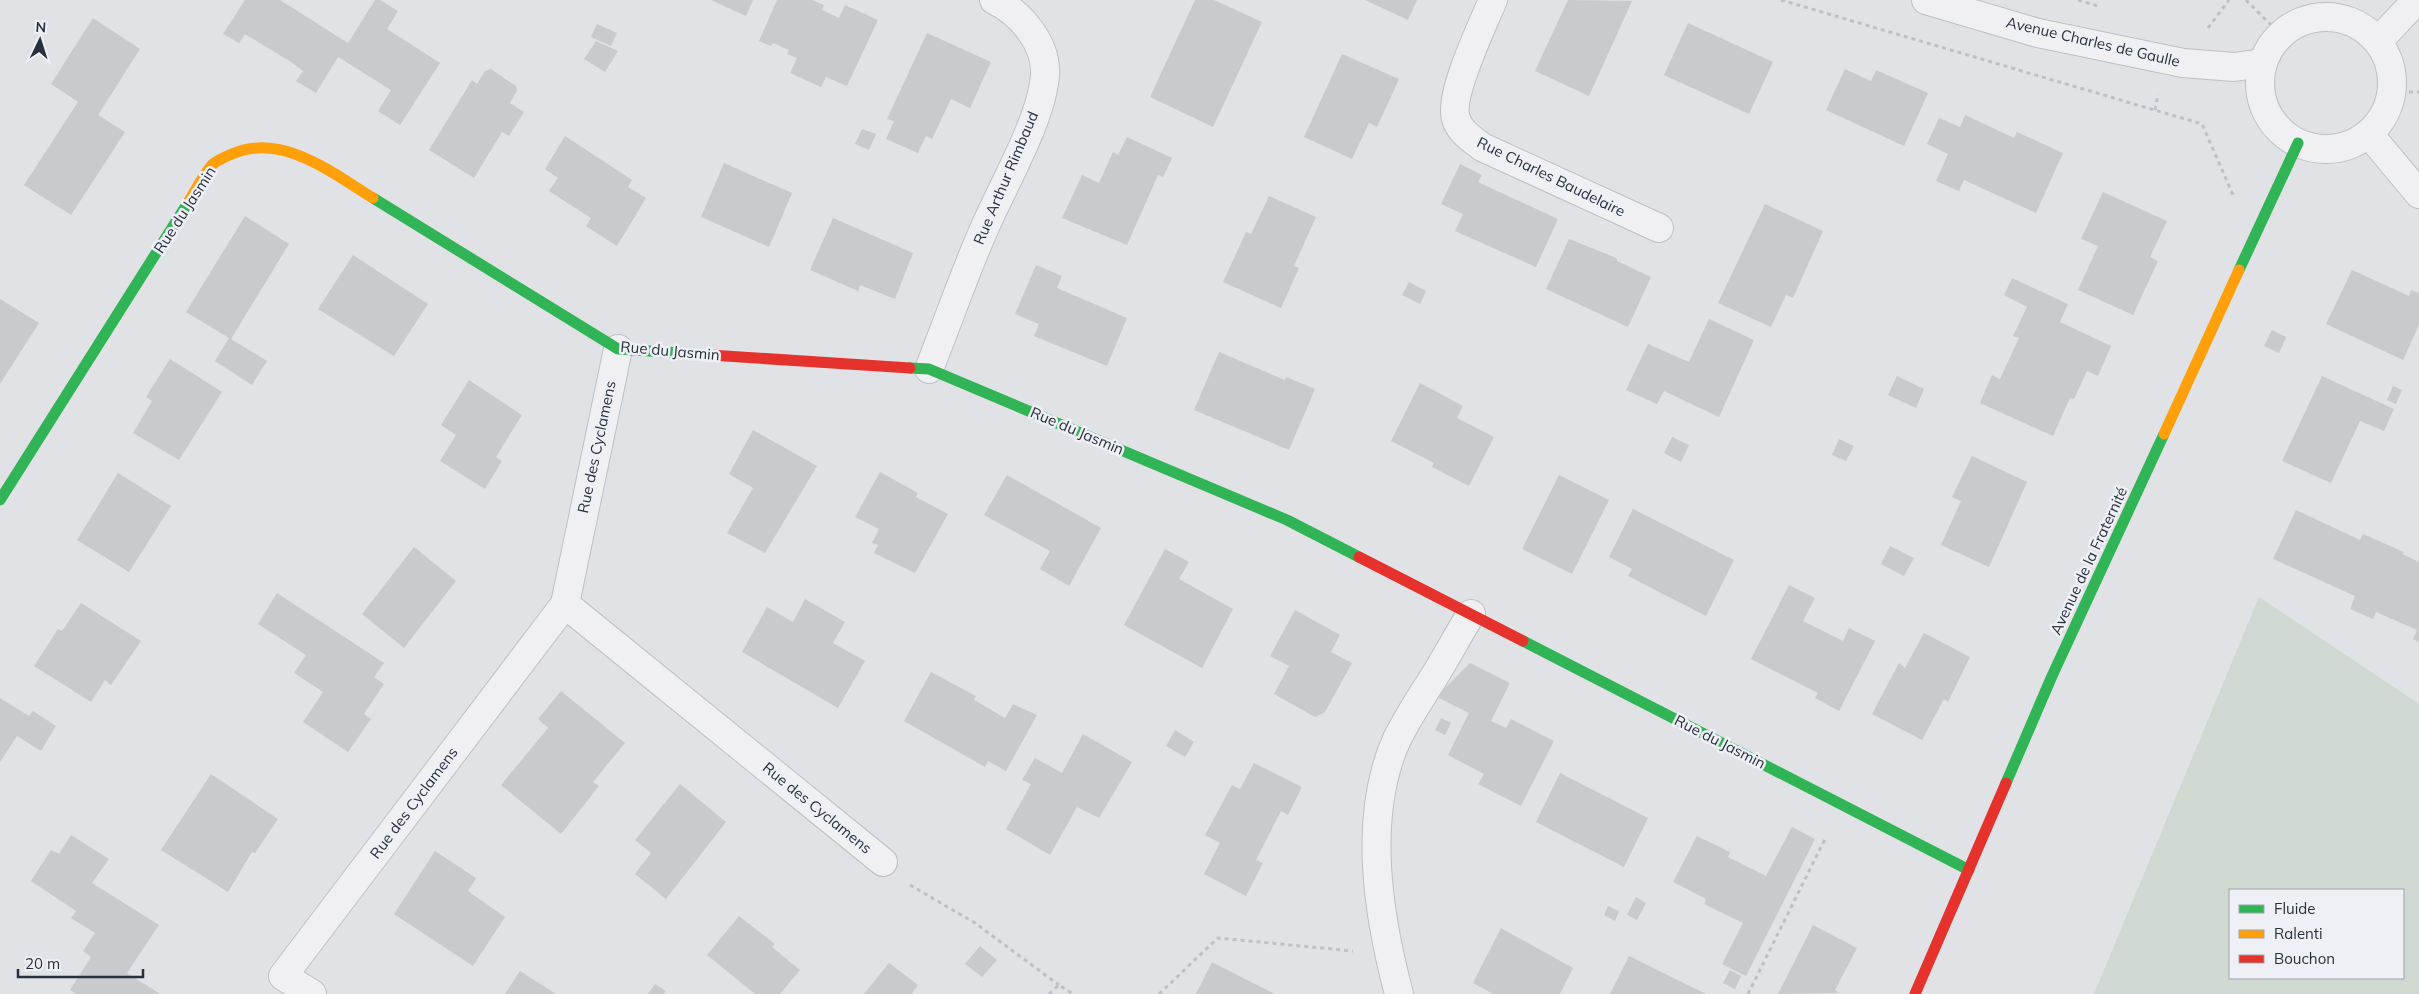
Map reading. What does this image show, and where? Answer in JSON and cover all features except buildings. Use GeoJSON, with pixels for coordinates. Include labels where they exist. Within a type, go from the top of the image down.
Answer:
{"type":"FeatureCollection","features":[{"type":"Feature","properties":{"kind":"street","name":"Rue Arthur Rimbaud"},"geometry":{"type":"LineString","coordinates":[[929,369],[981,236],[1032,122],[1045,74],[1043,58],[1037,42],[1022,21],[994,0]]}},
{"type":"Feature","properties":{"kind":"street","name":"Rue Charles Baudelaire"},"geometry":{"type":"LineString","coordinates":[[1493,0],[1462,76],[1456,99],[1455,118],[1464,133],[1482,147],[1659,228]]}},
{"type":"Feature","properties":{"kind":"street","name":"Avenue Charles de Gaulle"},"geometry":{"type":"LineString","coordinates":[[1926,0],[2038,33],[2183,63],[2229,66],[2263,63]]}},
{"type":"Feature","properties":{"kind":"street"},"geometry":{"type":"LineString","coordinates":[[2378,41],[2417,0]]}},
{"type":"Feature","properties":{"kind":"street"},"geometry":{"type":"LineString","coordinates":[[2319,17],[2336,17],[2354,23],[2378,41],[2386,53],[2393,78],[2406,92],[2369,134],[2343,148],[2327,150],[2298,143],[2276,127],[2263,104],[2260,86],[2263,63],[2270,47],[2281,34],[2295,25],[2319,17]]}},
{"type":"Feature","properties":{"kind":"street"},"geometry":{"type":"LineString","coordinates":[[2369,134],[2419,194]]}},
{"type":"Feature","properties":{"kind":"street","name":"Avenue de la Fraternité"},"geometry":{"type":"LineString","coordinates":[[1915,994],[2052,676],[2298,143]]}},
{"type":"Feature","properties":{"kind":"street","name":"Rue du Jasmin"},"geometry":{"type":"LineString","coordinates":[[0,498],[212,165],[227,154],[245,149],[268,148],[285,150],[313,161],[618,349],[929,369],[1287,520],[1969,870]]}},
{"type":"Feature","properties":{"kind":"street","name":"Rue des Cyclamens"},"geometry":{"type":"LineString","coordinates":[[312,994],[283,976],[565,604],[618,349]]}},
{"type":"Feature","properties":{"kind":"street","name":"Rue des Cyclamens"},"geometry":{"type":"LineString","coordinates":[[565,604],[884,862]]}},
{"type":"Feature","properties":{"kind":"street"},"geometry":{"type":"LineString","coordinates":[[1399,994],[1389,957],[1380,905],[1376,851],[1382,789],[1396,741],[1417,701],[1434,677],[1470,614]]}},
{"type":"Feature","properties":{"kind":"path"},"geometry":{"type":"LineString","coordinates":[[1781,0],[2202,124],[2238,206],[2265,218]]}},
{"type":"Feature","properties":{"kind":"path"},"geometry":{"type":"LineString","coordinates":[[2078,0],[2107,8]]}},
{"type":"Feature","properties":{"kind":"path"},"geometry":{"type":"LineString","coordinates":[[2204,31],[2212,25],[2229,0]]}},
{"type":"Feature","properties":{"kind":"path"},"geometry":{"type":"LineString","coordinates":[[2246,0],[2281,34]]}},
{"type":"Feature","properties":{"kind":"path"},"geometry":{"type":"LineString","coordinates":[[1748,994],[1824,842],[1840,804]]}},
{"type":"Feature","properties":{"kind":"path"},"geometry":{"type":"LineString","coordinates":[[884,862],[912,886],[975,922],[1073,994]]}},
{"type":"Feature","properties":{"kind":"path"},"geometry":{"type":"LineString","coordinates":[[1159,994],[1218,938],[1339,948],[1389,957]]}},
{"type":"Feature","properties":{"kind":"path"},"geometry":{"type":"LineString","coordinates":[[1049,994],[1059,985]]}},
{"type":"Feature","properties":{"kind":"shaded area"},"geometry":{"type":"Polygon","coordinates":[[[2259,597],[2419,704],[2419,994],[2094,994],[2259,597]]]}},
{"type":"Feature","properties":{"kind":"traffic: fast"},"geometry":{"type":"LineString","coordinates":[[2239,270],[2298,143]]}},
{"type":"Feature","properties":{"kind":"traffic: fast"},"geometry":{"type":"LineString","coordinates":[[373,198],[618,349],[710,355]]}},
{"type":"Feature","properties":{"kind":"traffic: fast"},"geometry":{"type":"LineString","coordinates":[[0,500],[189,201]]}},
{"type":"Feature","properties":{"kind":"traffic: fast"},"geometry":{"type":"LineString","coordinates":[[910,368],[929,369],[1287,520],[1359,557]]}},
{"type":"Feature","properties":{"kind":"traffic: fast"},"geometry":{"type":"LineString","coordinates":[[2006,783],[2052,676],[2164,434]]}},
{"type":"Feature","properties":{"kind":"traffic: fast"},"geometry":{"type":"LineString","coordinates":[[1523,641],[1969,870]]}},
{"type":"Feature","properties":{"kind":"traffic: slow"},"geometry":{"type":"LineString","coordinates":[[189,201],[206,173],[216,162],[232,154],[251,149],[269,148],[306,158],[341,177],[373,198]]}},
{"type":"Feature","properties":{"kind":"traffic: slow"},"geometry":{"type":"LineString","coordinates":[[2164,434],[2239,270]]}},
{"type":"Feature","properties":{"kind":"traffic: jam"},"geometry":{"type":"LineString","coordinates":[[710,355],[910,368]]}},
{"type":"Feature","properties":{"kind":"traffic: jam"},"geometry":{"type":"LineString","coordinates":[[1359,557],[1523,641]]}},
{"type":"Feature","properties":{"kind":"traffic: jam"},"geometry":{"type":"LineString","coordinates":[[1915,994],[2006,783]]}}]}
